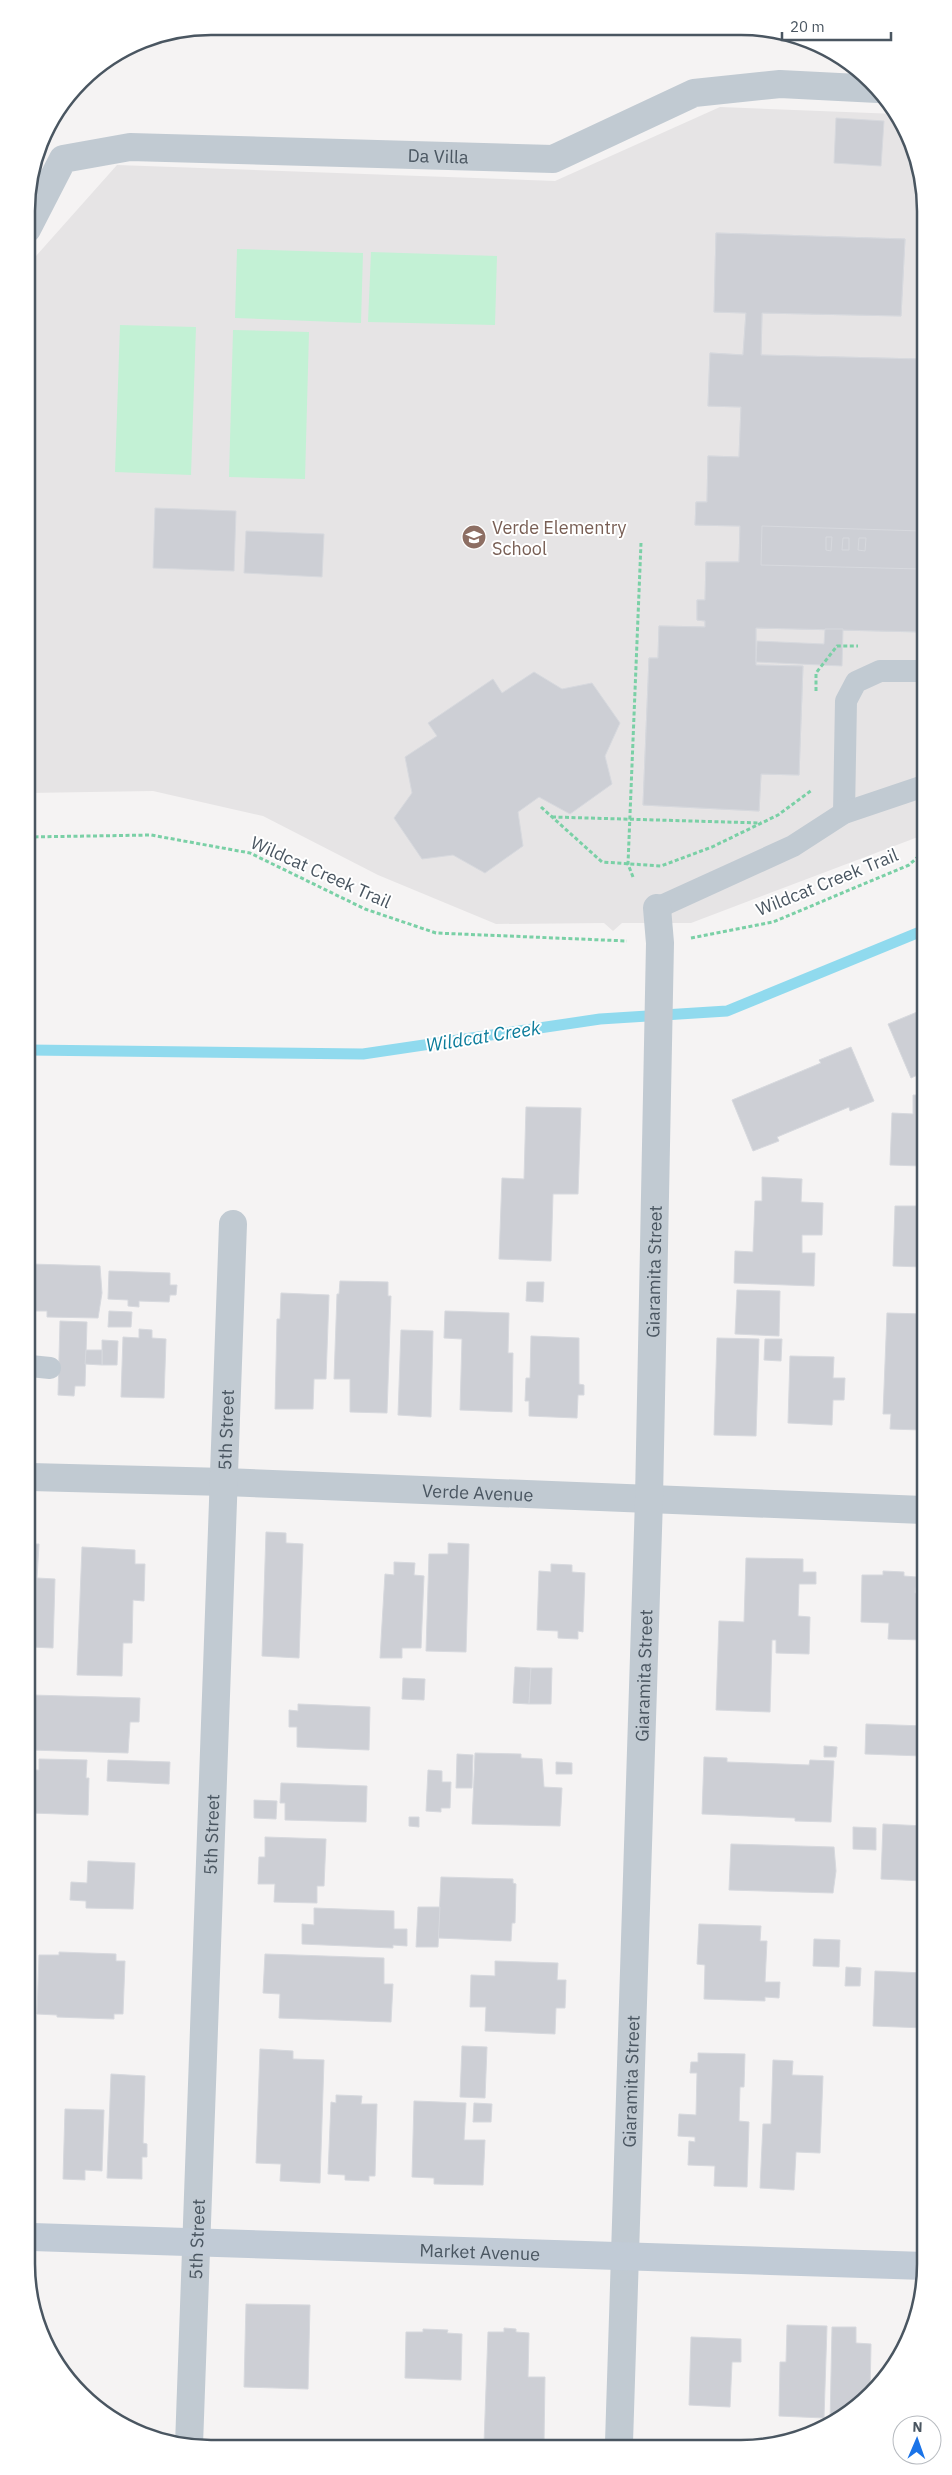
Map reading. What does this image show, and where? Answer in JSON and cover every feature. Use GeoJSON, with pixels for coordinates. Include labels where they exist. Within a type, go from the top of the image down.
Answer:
{"type":"FeatureCollection","features":[{"type":"Feature","properties":{"kind":"street","name":"Da Villa"},"geometry":{"type":"LineString","coordinates":[[35,214],[63,159],[130,147],[553,159],[694,93],[780,84],[866,88]]}},
{"type":"Feature","properties":{"kind":"street","name":"Giaramita Street"},"geometry":{"type":"LineString","coordinates":[[618,2440],[649,1499],[656,1063],[660,943],[657,908]]}},
{"type":"Feature","properties":{"kind":"street","name":"5th Street"},"geometry":{"type":"LineString","coordinates":[[189,2438],[233,1224]]}},
{"type":"Feature","properties":{"kind":"street","name":"Verde Avenue"},"geometry":{"type":"LineString","coordinates":[[35,1477],[224,1482],[917,1510]]}},
{"type":"Feature","properties":{"kind":"street","name":"Market Avenue"},"geometry":{"type":"LineString","coordinates":[[35,2236],[625,2254],[917,2266]]}},
{"type":"Feature","properties":{"kind":"lane"},"geometry":{"type":"LineString","coordinates":[[844,813],[846,701],[856,682],[880,671],[917,671]]}},
{"type":"Feature","properties":{"kind":"lane"},"geometry":{"type":"LineString","coordinates":[[657,908],[793,846],[844,813],[917,788]]}},
{"type":"Feature","properties":{"kind":"path"},"geometry":{"type":"LineString","coordinates":[[632,877],[628,864],[641,543]]}},
{"type":"Feature","properties":{"kind":"path"},"geometry":{"type":"LineString","coordinates":[[816,700],[816,673],[837,646],[865,646]]}},
{"type":"Feature","properties":{"kind":"path"},"geometry":{"type":"LineString","coordinates":[[541,807],[602,862],[660,866],[712,847],[778,815],[812,792],[813,782]]}},
{"type":"Feature","properties":{"kind":"path"},"geometry":{"type":"LineString","coordinates":[[551,817],[762,823]]}},
{"type":"Feature","properties":{"kind":"path","name":"Wildcat Creek Trail"},"geometry":{"type":"LineString","coordinates":[[35,836],[150,834],[250,853],[365,909],[436,933],[632,941]]}},
{"type":"Feature","properties":{"kind":"path","name":"Wildcat Creek Trail"},"geometry":{"type":"LineString","coordinates":[[690,938],[773,922],[909,865],[917,858]]}},
{"type":"Feature","properties":{"kind":"shaded area","name":"Verde Elementry School"},"geometry":{"type":"Polygon","coordinates":[[[720,107],[887,114],[899,133],[914,177],[917,200],[917,837],[691,923],[622,923],[613,931],[604,923],[496,924],[378,875],[263,816],[153,791],[35,793],[35,257],[117,165],[555,181],[720,107]]]}},
{"type":"Feature","properties":{"kind":"green space"},"geometry":{"type":"Polygon","coordinates":[[[237,249],[363,253],[361,323],[235,318],[237,249]]]}},
{"type":"Feature","properties":{"kind":"green space"},"geometry":{"type":"Polygon","coordinates":[[[371,252],[497,256],[495,325],[368,322],[371,252]]]}},
{"type":"Feature","properties":{"kind":"green space"},"geometry":{"type":"Polygon","coordinates":[[[120,325],[196,327],[191,475],[115,472],[120,325]]]}},
{"type":"Feature","properties":{"kind":"green space"},"geometry":{"type":"Polygon","coordinates":[[[233,330],[309,332],[305,479],[229,477],[233,330]]]}},
{"type":"Feature","properties":{"kind":"building"},"geometry":{"type":"Polygon","coordinates":[[[836,118],[884,121],[881,166],[834,163],[836,118]]]}},
{"type":"Feature","properties":{"kind":"building"},"geometry":{"type":"Polygon","coordinates":[[[716,233],[905,239],[901,316],[762,313],[761,355],[917,359],[917,428],[764,423],[762,459],[917,464],[917,632],[756,628],[756,665],[803,666],[799,775],[761,774],[759,811],[643,805],[649,658],[658,658],[659,626],[705,627],[705,621],[697,620],[697,600],[705,600],[706,562],[739,562],[740,526],[695,525],[696,502],[707,502],[708,456],[739,457],[741,407],[708,406],[710,353],[743,355],[746,313],[714,312],[716,233]]]}},
{"type":"Feature","properties":{"kind":"building"},"geometry":{"type":"Polygon","coordinates":[[[716,233],[905,239],[901,316],[762,313],[761,355],[917,359],[917,531],[762,526],[761,565],[917,569],[917,632],[756,628],[756,665],[803,666],[799,775],[761,774],[759,811],[643,805],[649,658],[658,658],[659,626],[705,627],[705,621],[697,620],[697,600],[705,600],[706,562],[739,562],[740,526],[695,525],[696,502],[707,502],[708,456],[739,457],[741,407],[708,406],[710,353],[743,355],[746,313],[714,312],[716,233]]]}},
{"type":"Feature","properties":{"kind":"building"},"geometry":{"type":"Polygon","coordinates":[[[155,508],[236,511],[234,571],[153,568],[155,508]]]}},
{"type":"Feature","properties":{"kind":"building"},"geometry":{"type":"Polygon","coordinates":[[[246,531],[324,534],[322,577],[244,573],[246,531]]]}},
{"type":"Feature","properties":{"kind":"building"},"geometry":{"type":"Polygon","coordinates":[[[826,537],[832,537],[831,551],[826,550],[826,537]]]}},
{"type":"Feature","properties":{"kind":"building"},"geometry":{"type":"Polygon","coordinates":[[[843,538],[849,538],[849,550],[842,550],[843,538]]]}},
{"type":"Feature","properties":{"kind":"building"},"geometry":{"type":"Polygon","coordinates":[[[859,538],[866,538],[865,551],[858,550],[859,538]]]}},
{"type":"Feature","properties":{"kind":"building"},"geometry":{"type":"Polygon","coordinates":[[[825,629],[843,629],[842,666],[756,662],[757,641],[824,644],[825,629]]]}},
{"type":"Feature","properties":{"kind":"building"},"geometry":{"type":"Polygon","coordinates":[[[534,672],[562,689],[592,683],[620,723],[605,756],[612,784],[570,814],[539,797],[518,812],[523,846],[485,873],[453,855],[422,859],[394,818],[412,793],[405,757],[437,736],[428,723],[493,679],[502,693],[534,672]]]}},
{"type":"Feature","properties":{"kind":"building"},"geometry":{"type":"Polygon","coordinates":[[[917,1012],[917,1075],[911,1078],[888,1024],[917,1012]]]}},
{"type":"Feature","properties":{"kind":"building"},"geometry":{"type":"Polygon","coordinates":[[[851,1047],[874,1101],[850,1111],[849,1107],[777,1137],[779,1141],[753,1151],[732,1100],[821,1063],[819,1060],[851,1047]]]}},
{"type":"Feature","properties":{"kind":"building"},"geometry":{"type":"Polygon","coordinates":[[[913,1095],[917,1095],[917,1166],[890,1165],[892,1113],[913,1114],[913,1095]]]}},
{"type":"Feature","properties":{"kind":"building"},"geometry":{"type":"Polygon","coordinates":[[[526,1107],[581,1108],[578,1194],[553,1194],[551,1261],[499,1259],[502,1178],[524,1179],[526,1107]]]}},
{"type":"Feature","properties":{"kind":"building"},"geometry":{"type":"Polygon","coordinates":[[[762,1177],[802,1179],[801,1202],[823,1203],[822,1235],[802,1235],[802,1253],[815,1253],[814,1286],[734,1283],[735,1251],[753,1252],[755,1201],[762,1201],[762,1177]]]}},
{"type":"Feature","properties":{"kind":"building"},"geometry":{"type":"Polygon","coordinates":[[[895,1206],[917,1206],[917,1267],[893,1266],[895,1206]]]}},
{"type":"Feature","properties":{"kind":"building"},"geometry":{"type":"Polygon","coordinates":[[[35,1264],[100,1266],[102,1293],[98,1318],[47,1317],[47,1311],[35,1311],[35,1264]]]}},
{"type":"Feature","properties":{"kind":"building"},"geometry":{"type":"Polygon","coordinates":[[[109,1271],[170,1273],[170,1285],[177,1285],[176,1295],[170,1295],[169,1302],[139,1301],[139,1307],[128,1306],[128,1300],[108,1299],[109,1271]]]}},
{"type":"Feature","properties":{"kind":"building"},"geometry":{"type":"Polygon","coordinates":[[[340,1281],[388,1282],[388,1296],[391,1296],[387,1413],[350,1412],[350,1379],[334,1379],[337,1294],[339,1294],[340,1281]]]}},
{"type":"Feature","properties":{"kind":"building"},"geometry":{"type":"Polygon","coordinates":[[[527,1282],[544,1282],[543,1302],[526,1301],[527,1282]]]}},
{"type":"Feature","properties":{"kind":"building"},"geometry":{"type":"Polygon","coordinates":[[[737,1290],[780,1291],[779,1336],[735,1334],[737,1290]]]}},
{"type":"Feature","properties":{"kind":"building"},"geometry":{"type":"Polygon","coordinates":[[[281,1293],[329,1295],[326,1379],[314,1379],[313,1409],[275,1409],[277,1319],[280,1319],[281,1293]]]}},
{"type":"Feature","properties":{"kind":"building"},"geometry":{"type":"Polygon","coordinates":[[[109,1311],[132,1312],[131,1327],[108,1327],[109,1311]]]}},
{"type":"Feature","properties":{"kind":"building"},"geometry":{"type":"Polygon","coordinates":[[[445,1311],[509,1313],[508,1353],[513,1353],[512,1412],[460,1410],[462,1339],[444,1338],[445,1311]]]}},
{"type":"Feature","properties":{"kind":"building"},"geometry":{"type":"Polygon","coordinates":[[[887,1313],[917,1314],[917,1430],[890,1429],[891,1414],[883,1414],[887,1313]]]}},
{"type":"Feature","properties":{"kind":"building"},"geometry":{"type":"Polygon","coordinates":[[[60,1321],[87,1322],[85,1386],[75,1386],[74,1396],[58,1395],[60,1321]]]}},
{"type":"Feature","properties":{"kind":"building"},"geometry":{"type":"Polygon","coordinates":[[[139,1329],[152,1330],[152,1338],[166,1339],[164,1398],[121,1397],[123,1337],[139,1338],[139,1329]]]}},
{"type":"Feature","properties":{"kind":"building"},"geometry":{"type":"Polygon","coordinates":[[[401,1330],[433,1331],[431,1417],[398,1415],[401,1330]]]}},
{"type":"Feature","properties":{"kind":"building"},"geometry":{"type":"Polygon","coordinates":[[[531,1336],[579,1338],[579,1384],[584,1385],[584,1395],[578,1395],[577,1418],[529,1416],[529,1401],[525,1401],[526,1378],[530,1378],[531,1336]]]}},
{"type":"Feature","properties":{"kind":"building"},"geometry":{"type":"Polygon","coordinates":[[[717,1338],[759,1339],[756,1436],[714,1435],[717,1338]]]}},
{"type":"Feature","properties":{"kind":"building"},"geometry":{"type":"Polygon","coordinates":[[[765,1339],[782,1339],[781,1361],[764,1360],[765,1339]]]}},
{"type":"Feature","properties":{"kind":"building"},"geometry":{"type":"Polygon","coordinates":[[[102,1340],[118,1341],[117,1365],[102,1365],[102,1340]]]}},
{"type":"Feature","properties":{"kind":"building"},"geometry":{"type":"Polygon","coordinates":[[[86,1350],[102,1350],[102,1365],[85,1364],[86,1350]]]}},
{"type":"Feature","properties":{"kind":"building"},"geometry":{"type":"Polygon","coordinates":[[[790,1356],[834,1357],[833,1378],[845,1378],[844,1400],[833,1400],[832,1425],[788,1423],[790,1356]]]}},
{"type":"Feature","properties":{"kind":"building"},"geometry":{"type":"Polygon","coordinates":[[[266,1532],[286,1533],[286,1543],[303,1544],[299,1658],[262,1656],[266,1532]]]}},
{"type":"Feature","properties":{"kind":"building"},"geometry":{"type":"Polygon","coordinates":[[[448,1543],[469,1544],[466,1652],[426,1651],[429,1554],[448,1554],[448,1543]]]}},
{"type":"Feature","properties":{"kind":"building"},"geometry":{"type":"Polygon","coordinates":[[[35,1544],[39,1544],[37,1578],[55,1579],[53,1648],[35,1647],[35,1544]]]}},
{"type":"Feature","properties":{"kind":"building"},"geometry":{"type":"Polygon","coordinates":[[[82,1547],[135,1550],[135,1564],[145,1564],[144,1601],[133,1600],[132,1643],[123,1643],[122,1676],[77,1675],[82,1547]]]}},
{"type":"Feature","properties":{"kind":"building"},"geometry":{"type":"Polygon","coordinates":[[[746,1558],[803,1559],[803,1572],[816,1572],[816,1584],[799,1584],[798,1616],[810,1617],[809,1654],[776,1653],[776,1640],[772,1640],[770,1712],[716,1710],[719,1621],[744,1622],[746,1558]]]}},
{"type":"Feature","properties":{"kind":"building"},"geometry":{"type":"Polygon","coordinates":[[[394,1562],[415,1563],[414,1575],[424,1576],[421,1648],[402,1648],[402,1658],[380,1658],[385,1574],[394,1575],[394,1562]]]}},
{"type":"Feature","properties":{"kind":"building"},"geometry":{"type":"Polygon","coordinates":[[[551,1564],[572,1565],[572,1572],[585,1573],[583,1632],[578,1631],[578,1639],[558,1638],[558,1631],[537,1630],[539,1571],[551,1572],[551,1564]]]}},
{"type":"Feature","properties":{"kind":"building"},"geometry":{"type":"Polygon","coordinates":[[[883,1571],[904,1572],[904,1576],[916,1577],[917,1640],[888,1639],[889,1623],[861,1622],[862,1575],[883,1575],[883,1571]]]}},
{"type":"Feature","properties":{"kind":"building"},"geometry":{"type":"Polygon","coordinates":[[[515,1667],[531,1668],[529,1704],[513,1703],[515,1667]]]}},
{"type":"Feature","properties":{"kind":"building"},"geometry":{"type":"Polygon","coordinates":[[[531,1668],[552,1668],[551,1704],[529,1704],[531,1668]]]}},
{"type":"Feature","properties":{"kind":"building"},"geometry":{"type":"Polygon","coordinates":[[[403,1678],[425,1679],[424,1700],[402,1699],[403,1678]]]}},
{"type":"Feature","properties":{"kind":"building"},"geometry":{"type":"Polygon","coordinates":[[[35,1695],[140,1698],[139,1722],[130,1722],[128,1753],[35,1750],[35,1695]]]}},
{"type":"Feature","properties":{"kind":"building"},"geometry":{"type":"Polygon","coordinates":[[[298,1704],[370,1707],[369,1750],[297,1747],[297,1727],[289,1727],[289,1710],[298,1711],[298,1704]]]}},
{"type":"Feature","properties":{"kind":"building"},"geometry":{"type":"Polygon","coordinates":[[[866,1724],[917,1726],[917,1756],[865,1754],[866,1724]]]}},
{"type":"Feature","properties":{"kind":"building"},"geometry":{"type":"Polygon","coordinates":[[[824,1746],[837,1747],[836,1757],[824,1757],[824,1746]]]}},
{"type":"Feature","properties":{"kind":"building"},"geometry":{"type":"Polygon","coordinates":[[[475,1753],[521,1754],[521,1758],[542,1759],[544,1787],[562,1788],[560,1826],[472,1824],[475,1753]]]}},
{"type":"Feature","properties":{"kind":"building"},"geometry":{"type":"Polygon","coordinates":[[[457,1754],[473,1755],[472,1788],[456,1788],[457,1754]]]}},
{"type":"Feature","properties":{"kind":"building"},"geometry":{"type":"Polygon","coordinates":[[[704,1757],[727,1758],[727,1762],[809,1765],[810,1760],[834,1761],[831,1822],[795,1821],[795,1818],[702,1814],[704,1757]]]}},
{"type":"Feature","properties":{"kind":"building"},"geometry":{"type":"Polygon","coordinates":[[[39,1759],[87,1760],[86,1778],[89,1778],[88,1815],[35,1813],[35,1770],[39,1770],[39,1759]]]}},
{"type":"Feature","properties":{"kind":"building"},"geometry":{"type":"Polygon","coordinates":[[[108,1760],[170,1762],[169,1784],[107,1781],[108,1760]]]}},
{"type":"Feature","properties":{"kind":"building"},"geometry":{"type":"Polygon","coordinates":[[[556,1762],[572,1763],[572,1774],[556,1774],[556,1762]]]}},
{"type":"Feature","properties":{"kind":"building"},"geometry":{"type":"Polygon","coordinates":[[[428,1770],[442,1771],[442,1782],[451,1782],[450,1808],[441,1808],[441,1812],[426,1811],[428,1770]]]}},
{"type":"Feature","properties":{"kind":"building"},"geometry":{"type":"Polygon","coordinates":[[[281,1783],[367,1786],[366,1822],[285,1820],[285,1803],[280,1803],[281,1783]]]}},
{"type":"Feature","properties":{"kind":"building"},"geometry":{"type":"Polygon","coordinates":[[[254,1800],[277,1801],[276,1819],[254,1818],[254,1800]]]}},
{"type":"Feature","properties":{"kind":"building"},"geometry":{"type":"Polygon","coordinates":[[[409,1817],[419,1817],[419,1827],[409,1826],[409,1817]]]}},
{"type":"Feature","properties":{"kind":"building"},"geometry":{"type":"Polygon","coordinates":[[[883,1824],[917,1826],[917,1881],[881,1879],[883,1824]]]}},
{"type":"Feature","properties":{"kind":"building"},"geometry":{"type":"Polygon","coordinates":[[[853,1827],[876,1828],[876,1850],[853,1849],[853,1827]]]}},
{"type":"Feature","properties":{"kind":"building"},"geometry":{"type":"Polygon","coordinates":[[[265,1837],[326,1839],[324,1886],[317,1886],[317,1903],[274,1902],[275,1884],[258,1884],[259,1857],[265,1857],[265,1837]]]}},
{"type":"Feature","properties":{"kind":"building"},"geometry":{"type":"Polygon","coordinates":[[[731,1844],[834,1847],[836,1871],[833,1893],[729,1890],[731,1844]]]}},
{"type":"Feature","properties":{"kind":"building"},"geometry":{"type":"Polygon","coordinates":[[[88,1861],[135,1863],[133,1909],[86,1908],[86,1901],[70,1900],[71,1882],[87,1883],[88,1861]]]}},
{"type":"Feature","properties":{"kind":"building"},"geometry":{"type":"Polygon","coordinates":[[[441,1877],[513,1879],[513,1883],[516,1884],[515,1923],[512,1923],[511,1941],[438,1938],[441,1877]]]}},
{"type":"Feature","properties":{"kind":"building"},"geometry":{"type":"Polygon","coordinates":[[[418,1907],[440,1907],[438,1947],[416,1947],[418,1907]]]}},
{"type":"Feature","properties":{"kind":"building"},"geometry":{"type":"Polygon","coordinates":[[[314,1908],[394,1911],[394,1929],[407,1929],[407,1946],[393,1945],[393,1948],[302,1944],[302,1924],[314,1925],[314,1908]]]}},
{"type":"Feature","properties":{"kind":"building"},"geometry":{"type":"Polygon","coordinates":[[[699,1924],[761,1926],[760,1941],[767,1941],[765,1982],[780,1982],[779,1998],[765,1997],[765,2001],[704,1999],[705,1965],[697,1964],[699,1924]]]}},
{"type":"Feature","properties":{"kind":"building"},"geometry":{"type":"Polygon","coordinates":[[[814,1939],[840,1940],[839,1967],[813,1966],[814,1939]]]}},
{"type":"Feature","properties":{"kind":"building"},"geometry":{"type":"Polygon","coordinates":[[[59,1952],[116,1954],[116,1961],[125,1961],[123,2014],[114,2014],[114,2019],[57,2017],[57,2015],[37,2014],[39,1955],[59,1955],[59,1952]]]}},
{"type":"Feature","properties":{"kind":"building"},"geometry":{"type":"Polygon","coordinates":[[[265,1954],[384,1958],[384,1984],[393,1984],[391,2022],[279,2018],[280,1994],[263,1993],[265,1954]]]}},
{"type":"Feature","properties":{"kind":"building"},"geometry":{"type":"Polygon","coordinates":[[[495,1961],[558,1963],[557,1980],[566,1980],[565,2008],[556,2008],[555,2034],[485,2031],[486,2007],[470,2007],[471,1975],[495,1976],[495,1961]]]}},
{"type":"Feature","properties":{"kind":"building"},"geometry":{"type":"Polygon","coordinates":[[[846,1967],[861,1968],[860,1986],[845,1986],[846,1967]]]}},
{"type":"Feature","properties":{"kind":"building"},"geometry":{"type":"Polygon","coordinates":[[[875,1971],[917,1973],[917,2028],[873,2026],[875,1971]]]}},
{"type":"Feature","properties":{"kind":"building"},"geometry":{"type":"Polygon","coordinates":[[[462,2046],[487,2047],[485,2098],[460,2097],[462,2046]]]}},
{"type":"Feature","properties":{"kind":"building"},"geometry":{"type":"Polygon","coordinates":[[[260,2049],[293,2051],[293,2059],[324,2060],[320,2183],[280,2181],[281,2164],[256,2163],[260,2049]]]}},
{"type":"Feature","properties":{"kind":"building"},"geometry":{"type":"Polygon","coordinates":[[[698,2053],[745,2054],[744,2087],[740,2087],[739,2121],[749,2122],[747,2187],[714,2186],[715,2166],[688,2165],[689,2141],[695,2142],[695,2137],[678,2136],[679,2114],[696,2115],[697,2073],[690,2073],[691,2062],[698,2062],[698,2053]]]}},
{"type":"Feature","properties":{"kind":"building"},"geometry":{"type":"Polygon","coordinates":[[[773,2060],[793,2061],[792,2075],[823,2076],[820,2153],[796,2152],[794,2190],[760,2188],[763,2124],[771,2124],[773,2060]]]}},
{"type":"Feature","properties":{"kind":"building"},"geometry":{"type":"Polygon","coordinates":[[[111,2074],[145,2076],[143,2143],[147,2144],[147,2157],[142,2157],[142,2179],[107,2178],[111,2074]]]}},
{"type":"Feature","properties":{"kind":"building"},"geometry":{"type":"Polygon","coordinates":[[[336,2095],[362,2096],[361,2104],[377,2104],[375,2176],[369,2176],[369,2181],[345,2180],[345,2175],[328,2174],[331,2102],[336,2103],[336,2095]]]}},
{"type":"Feature","properties":{"kind":"building"},"geometry":{"type":"Polygon","coordinates":[[[414,2101],[466,2103],[464,2140],[485,2140],[483,2185],[434,2184],[434,2178],[412,2177],[414,2101]]]}},
{"type":"Feature","properties":{"kind":"building"},"geometry":{"type":"Polygon","coordinates":[[[474,2103],[492,2104],[491,2122],[473,2122],[474,2103]]]}},
{"type":"Feature","properties":{"kind":"building"},"geometry":{"type":"Polygon","coordinates":[[[65,2109],[104,2110],[102,2171],[85,2170],[85,2180],[63,2179],[65,2109]]]}},
{"type":"Feature","properties":{"kind":"building"},"geometry":{"type":"Polygon","coordinates":[[[246,2304],[310,2305],[308,2389],[244,2387],[246,2304]]]}},
{"type":"Feature","properties":{"kind":"building"},"geometry":{"type":"Polygon","coordinates":[[[787,2325],[827,2326],[824,2418],[779,2416],[780,2362],[786,2362],[787,2325]]]}},
{"type":"Feature","properties":{"kind":"building"},"geometry":{"type":"Polygon","coordinates":[[[832,2327],[856,2327],[856,2343],[871,2344],[870,2383],[848,2404],[830,2415],[832,2327]]]}},
{"type":"Feature","properties":{"kind":"building"},"geometry":{"type":"Polygon","coordinates":[[[504,2328],[516,2329],[516,2332],[529,2333],[528,2377],[545,2377],[544,2440],[484,2440],[488,2332],[504,2332],[504,2328]]]}},
{"type":"Feature","properties":{"kind":"building"},"geometry":{"type":"Polygon","coordinates":[[[423,2329],[448,2330],[447,2333],[462,2334],[461,2380],[405,2378],[406,2332],[423,2332],[423,2329]]]}},
{"type":"Feature","properties":{"kind":"building"},"geometry":{"type":"Polygon","coordinates":[[[691,2337],[741,2339],[741,2362],[732,2362],[730,2407],[689,2405],[691,2337]]]}},
{"type":"Feature","properties":{"kind":"waterway","name":"Wildcat Creek"},"geometry":{"type":"LineString","coordinates":[[35,1050],[363,1054],[600,1019],[727,1011],[917,933]]}},
{"type":"Feature","properties":{"kind":"place","name":"Verde Elementry School"},"geometry":{"type":"Point","coordinates":[474,537]}}]}
